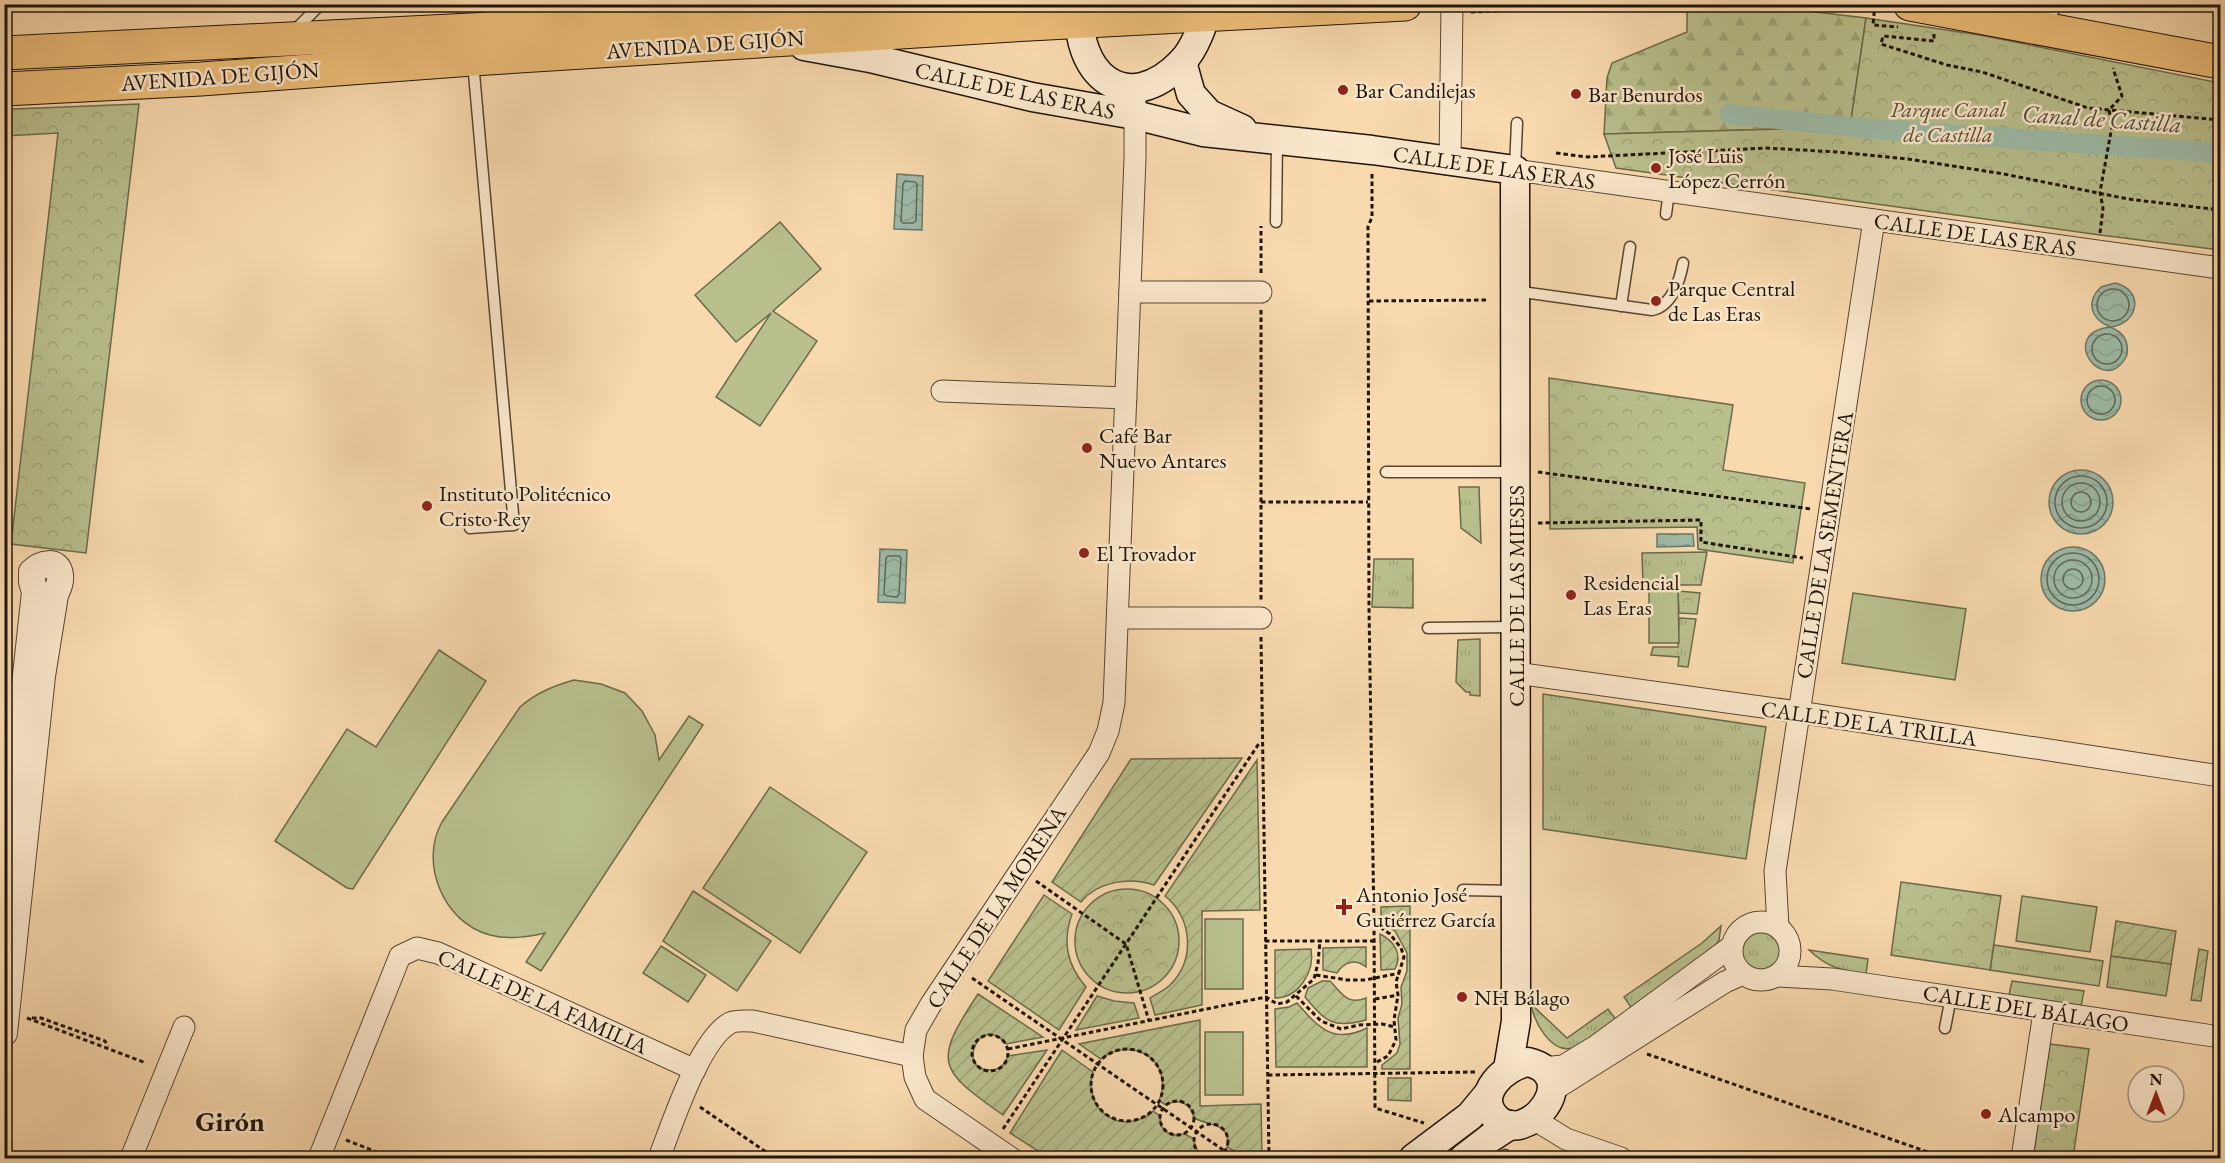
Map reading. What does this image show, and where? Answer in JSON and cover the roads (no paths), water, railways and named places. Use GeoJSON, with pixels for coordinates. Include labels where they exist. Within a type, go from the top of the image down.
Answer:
{"type":"FeatureCollection","features":[{"type":"Feature","properties":{"kind":"highway","name":"AVENIDA DE GIJÓN"},"geometry":{"type":"LineString","coordinates":[[4,54],[994,4]]}},
{"type":"Feature","properties":{"kind":"highway","name":"AVENIDA DE GIJÓN"},"geometry":{"type":"LineString","coordinates":[[4,89],[201,79],[772,40],[1079,13],[1405,4]]}},
{"type":"Feature","properties":{"kind":"highway"},"geometry":{"type":"LineString","coordinates":[[2044,6],[2220,42]]}},
{"type":"Feature","properties":{"kind":"highway"},"geometry":{"type":"LineString","coordinates":[[1907,16],[2220,62]]}},
{"type":"Feature","properties":{"kind":"highway"},"geometry":{"type":"LineString","coordinates":[[4,71],[12,66],[171,54],[200,43]]}},
{"type":"Feature","properties":{"kind":"main road"},"geometry":{"type":"LineString","coordinates":[[1131,97],[1182,62],[1197,38],[1207,9]]}},
{"type":"Feature","properties":{"kind":"main road","name":"CALLE DE LAS ERAS"},"geometry":{"type":"LineString","coordinates":[[1079,13],[1081,42],[1090,64],[1102,79],[1131,97],[1203,132],[1372,150],[1515,170]]}},
{"type":"Feature","properties":{"kind":"main road","name":"CALLE DE LAS ERAS"},"geometry":{"type":"LineString","coordinates":[[772,40],[870,58],[1032,97],[1094,108],[1131,97]]}},
{"type":"Feature","properties":{"kind":"main road"},"geometry":{"type":"LineString","coordinates":[[1182,62],[1191,94],[1209,114],[1231,125],[1275,140]]}},
{"type":"Feature","properties":{"kind":"main road","name":"CALLE DE LAS MIESES"},"geometry":{"type":"LineString","coordinates":[[1515,170],[1502,295],[1515,472],[1517,1076],[1489,1104],[1492,1114],[1498,1120],[1521,1122]]}},
{"type":"Feature","properties":{"kind":"main road"},"geometry":{"type":"LineString","coordinates":[[1414,1158],[1470,1116],[1517,1076],[1545,1107],[1490,1138],[1464,1158]]}},
{"type":"Feature","properties":{"kind":"street"},"geometry":{"type":"LineString","coordinates":[[1450,161],[1459,9]]}},
{"type":"Feature","properties":{"kind":"street","name":"CALLE DE LA MORENA"},"geometry":{"type":"LineString","coordinates":[[1011,1158],[925,1099],[915,1077],[912,1056],[916,1030],[1099,753],[1108,731],[1114,703],[1130,292],[1131,97]]}},
{"type":"Feature","properties":{"kind":"street","name":"CALLE DE LAS ERAS"},"geometry":{"type":"LineString","coordinates":[[1515,170],[2220,268]]}},
{"type":"Feature","properties":{"kind":"street","name":"CALLE DE LA SEMENTERA"},"geometry":{"type":"LineString","coordinates":[[1778,927],[1775,871],[1874,219]]}},
{"type":"Feature","properties":{"kind":"street"},"geometry":{"type":"LineString","coordinates":[[1130,292],[1261,292]]}},
{"type":"Feature","properties":{"kind":"street"},"geometry":{"type":"LineString","coordinates":[[942,391],[1126,398]]}},
{"type":"Feature","properties":{"kind":"street"},"geometry":{"type":"LineString","coordinates":[[1118,618],[1261,618]]}},
{"type":"Feature","properties":{"kind":"street","name":"CALLE DE LA TRILLA"},"geometry":{"type":"LineString","coordinates":[[1516,673],[1798,712],[2220,776]]}},
{"type":"Feature","properties":{"kind":"street"},"geometry":{"type":"LineString","coordinates":[[4,879],[24,674]]}},
{"type":"Feature","properties":{"kind":"street"},"geometry":{"type":"LineString","coordinates":[[4,1033],[24,674]]}},
{"type":"Feature","properties":{"kind":"street","name":"CALLE DE LA SEMENTERA"},"geometry":{"type":"LineString","coordinates":[[1754,922],[1775,871]]}},
{"type":"Feature","properties":{"kind":"street"},"geometry":{"type":"LineString","coordinates":[[1754,922],[1767,922],[1778,927],[1788,940],[1789,958],[1783,970],[1777,976],[1760,980],[1743,974],[1733,962],[1732,946],[1738,932],[1754,922]]}},
{"type":"Feature","properties":{"kind":"street"},"geometry":{"type":"LineString","coordinates":[[1517,1076],[1563,1066],[1596,1046],[1732,946]]}},
{"type":"Feature","properties":{"kind":"street","name":"CALLE DE LA FAMILIA"},"geometry":{"type":"LineString","coordinates":[[319,1158],[334,1136],[400,956],[417,948],[438,952],[696,1070]]}},
{"type":"Feature","properties":{"kind":"street","name":"CALLE DEL BÁLAGO"},"geometry":{"type":"LineString","coordinates":[[1789,958],[1832,979]]}},
{"type":"Feature","properties":{"kind":"street"},"geometry":{"type":"LineString","coordinates":[[1517,1076],[1743,974]]}},
{"type":"Feature","properties":{"kind":"street","name":"CALLE DEL BÁLAGO"},"geometry":{"type":"LineString","coordinates":[[1777,976],[1832,979],[2220,1037]]}},
{"type":"Feature","properties":{"kind":"street"},"geometry":{"type":"LineString","coordinates":[[2022,1158],[2044,1012]]}},
{"type":"Feature","properties":{"kind":"street"},"geometry":{"type":"LineString","coordinates":[[659,1158],[683,1096],[696,1070],[716,1033],[732,1022],[753,1022],[912,1056]]}},
{"type":"Feature","properties":{"kind":"street"},"geometry":{"type":"LineString","coordinates":[[131,1158],[184,1027]]}},
{"type":"Feature","properties":{"kind":"street"},"geometry":{"type":"LineString","coordinates":[[1521,1122],[1621,1158]]}},
{"type":"Feature","properties":{"kind":"lane"},"geometry":{"type":"LineString","coordinates":[[286,39],[321,4]]}},
{"type":"Feature","properties":{"kind":"lane"},"geometry":{"type":"LineString","coordinates":[[479,4],[537,27]]}},
{"type":"Feature","properties":{"kind":"lane"},"geometry":{"type":"LineString","coordinates":[[470,528],[514,525],[472,59]]}},
{"type":"Feature","properties":{"kind":"lane"},"geometry":{"type":"LineString","coordinates":[[1515,170],[1517,123]]}},
{"type":"Feature","properties":{"kind":"lane"},"geometry":{"type":"LineString","coordinates":[[1275,140],[1276,222]]}},
{"type":"Feature","properties":{"kind":"lane"},"geometry":{"type":"LineString","coordinates":[[1666,214],[1669,191]]}},
{"type":"Feature","properties":{"kind":"lane"},"geometry":{"type":"LineString","coordinates":[[1622,306],[1630,247]]}},
{"type":"Feature","properties":{"kind":"lane"},"geometry":{"type":"LineString","coordinates":[[1502,295],[1647,310],[1662,306],[1679,281],[1683,263]]}},
{"type":"Feature","properties":{"kind":"lane"},"geometry":{"type":"LineString","coordinates":[[1386,472],[1515,472]]}},
{"type":"Feature","properties":{"kind":"lane"},"geometry":{"type":"LineString","coordinates":[[1428,628],[1516,627]]}},
{"type":"Feature","properties":{"kind":"lane"},"geometry":{"type":"LineString","coordinates":[[1463,890],[1516,891]]}},
{"type":"Feature","properties":{"kind":"lane"},"geometry":{"type":"LineString","coordinates":[[1945,1028],[1951,997]]}},
{"type":"Feature","properties":{"kind":"water"},"geometry":{"type":"Polygon","coordinates":[[[897,174],[923,176],[922,230],[894,229],[897,174]]]}},
{"type":"Feature","properties":{"kind":"water"},"geometry":{"type":"Polygon","coordinates":[[[2115,283],[2131,292],[2135,306],[2127,320],[2120,325],[2110,327],[2098,319],[2092,310],[2092,304],[2093,298],[2101,287],[2115,283]]]}},
{"type":"Feature","properties":{"kind":"water"},"geometry":{"type":"Polygon","coordinates":[[[2110,327],[2124,337],[2127,355],[2118,367],[2107,370],[2098,367],[2090,360],[2086,350],[2087,340],[2094,332],[2110,327]]]}},
{"type":"Feature","properties":{"kind":"water"},"geometry":{"type":"Polygon","coordinates":[[[2101,380],[2115,386],[2121,400],[2115,414],[2101,420],[2087,414],[2081,400],[2087,386],[2101,380]]]}},
{"type":"Feature","properties":{"kind":"water"},"geometry":{"type":"Polygon","coordinates":[[[2075,470],[2087,470],[2104,479],[2111,490],[2113,502],[2111,514],[2104,525],[2087,534],[2075,534],[2063,529],[2054,520],[2049,508],[2049,496],[2054,484],[2063,475],[2075,470]]]}},
{"type":"Feature","properties":{"kind":"water"},"geometry":{"type":"Polygon","coordinates":[[[1657,534],[1693,534],[1694,546],[1657,547],[1657,534]]]}},
{"type":"Feature","properties":{"kind":"water"},"geometry":{"type":"Polygon","coordinates":[[[2067,547],[2079,547],[2096,556],[2103,567],[2105,579],[2103,591],[2096,602],[2079,611],[2067,611],[2055,606],[2046,597],[2041,585],[2041,573],[2046,561],[2055,552],[2067,547]]]}},
{"type":"Feature","properties":{"kind":"water"},"geometry":{"type":"Polygon","coordinates":[[[880,549],[907,550],[905,603],[878,602],[880,549]]]}},
{"type":"Feature","properties":{"kind":"waterway","name":"Canal de Castilla"},"geometry":{"type":"LineString","coordinates":[[1729,114],[1873,129],[2220,153]]}},
{"type":"Feature","properties":{"kind":"place","name":"Bar Candilejas"},"geometry":{"type":"Point","coordinates":[1343,90]}},
{"type":"Feature","properties":{"kind":"place","name":"Bar Benurdos"},"geometry":{"type":"Point","coordinates":[1576,94]}},
{"type":"Feature","properties":{"kind":"place","name":"José Luis López Cerrón"},"geometry":{"type":"Point","coordinates":[1656,168]}},
{"type":"Feature","properties":{"kind":"place","name":"Parque Central de Las Eras"},"geometry":{"type":"Point","coordinates":[1656,301]}},
{"type":"Feature","properties":{"kind":"place","name":"Café Bar Nuevo Antares"},"geometry":{"type":"Point","coordinates":[1087,448]}},
{"type":"Feature","properties":{"kind":"place","name":"Instituto Politécnico Cristo Rey"},"geometry":{"type":"Point","coordinates":[427,506]}},
{"type":"Feature","properties":{"kind":"place","name":"El Trovador"},"geometry":{"type":"Point","coordinates":[1084,553]}},
{"type":"Feature","properties":{"kind":"place","name":"Residencial Las Eras"},"geometry":{"type":"Point","coordinates":[1571,595]}},
{"type":"Feature","properties":{"kind":"place","name":"Antonio José Gutiérrez García"},"geometry":{"type":"Point","coordinates":[1344,907]}},
{"type":"Feature","properties":{"kind":"place","name":"NH Bálago"},"geometry":{"type":"Point","coordinates":[1462,997]}},
{"type":"Feature","properties":{"kind":"place","name":"Alcampo"},"geometry":{"type":"Point","coordinates":[1986,1114]}},
{"type":"Feature","properties":{"kind":"district","name":"Girón"},"geometry":{"type":"Point","coordinates":[230,1121]}},
{"type":"Feature","properties":{"kind":"park label","name":"Parque Canal de Castilla"},"geometry":{"type":"Point","coordinates":[1948,122]}}]}
